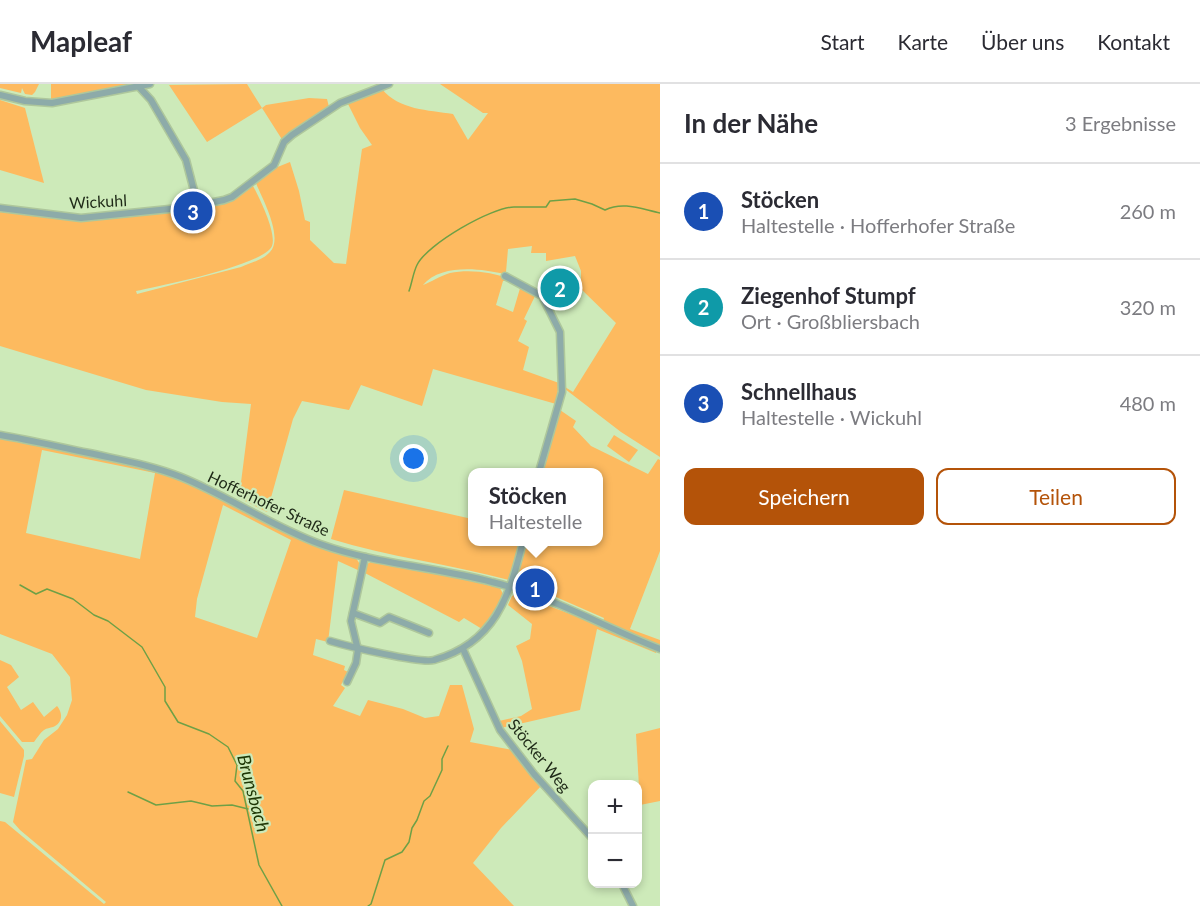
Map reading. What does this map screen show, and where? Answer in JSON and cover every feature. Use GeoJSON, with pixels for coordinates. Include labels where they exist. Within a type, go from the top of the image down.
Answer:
{"type":"FeatureCollection","features":[{"type":"Feature","properties":{"kind":"street"},"geometry":{"type":"LineString","coordinates":[[0,95],[25,101],[52,103],[150,84]]}},
{"type":"Feature","properties":{"kind":"street","name":"Wickuhl"},"geometry":{"type":"LineString","coordinates":[[0,208],[81,218],[198,206],[232,197],[274,165],[284,142],[290,136],[340,103],[389,84]]}},
{"type":"Feature","properties":{"kind":"street"},"geometry":{"type":"LineString","coordinates":[[139,87],[151,100],[186,160],[198,206]]}},
{"type":"Feature","properties":{"kind":"street"},"geometry":{"type":"LineString","coordinates":[[505,276],[542,296],[561,335],[562,393],[540,468]]}},
{"type":"Feature","properties":{"kind":"street","name":"Hofferhofer Straße"},"geometry":{"type":"LineString","coordinates":[[0,435],[168,472],[296,534],[333,548],[365,557],[468,576],[511,587],[560,605],[660,649]]}},
{"type":"Feature","properties":{"kind":"street"},"geometry":{"type":"LineString","coordinates":[[330,641],[358,650],[434,661],[463,649],[483,633],[496,616],[511,587],[522,546]]}},
{"type":"Feature","properties":{"kind":"street"},"geometry":{"type":"LineString","coordinates":[[346,682],[356,663],[358,650],[352,630],[353,613],[365,557]]}},
{"type":"Feature","properties":{"kind":"street"},"geometry":{"type":"LineString","coordinates":[[353,613],[380,623],[389,617],[429,633]]}},
{"type":"Feature","properties":{"kind":"street","name":"Stöcker Weg"},"geometry":{"type":"LineString","coordinates":[[463,649],[500,730],[534,774],[588,834]]}},
{"type":"Feature","properties":{"kind":"street"},"geometry":{"type":"LineString","coordinates":[[624,888],[633,906]]}},
{"type":"Feature","properties":{"kind":"shaded area"},"geometry":{"type":"Polygon","coordinates":[[[0,84],[39,84],[32,95],[25,94],[22,88],[21,93],[0,88],[0,84]]]}},
{"type":"Feature","properties":{"kind":"shaded area"},"geometry":{"type":"Polygon","coordinates":[[[51,84],[140,84],[51,100],[51,84]]]}},
{"type":"Feature","properties":{"kind":"shaded area"},"geometry":{"type":"Polygon","coordinates":[[[247,84],[262,108],[207,142],[169,85],[247,84]]]}},
{"type":"Feature","properties":{"kind":"shaded area"},"geometry":{"type":"Polygon","coordinates":[[[440,84],[660,84],[660,457],[621,432],[565,389],[565,387],[573,392],[616,323],[581,289],[581,271],[575,256],[546,261],[546,253],[531,253],[532,246],[508,249],[504,274],[461,269],[439,274],[430,278],[423,285],[446,274],[457,272],[473,271],[497,275],[512,280],[503,281],[496,305],[513,312],[521,285],[534,293],[535,296],[524,319],[527,321],[518,341],[529,347],[523,370],[559,383],[556,404],[433,369],[422,406],[361,385],[349,410],[302,401],[293,419],[267,512],[239,498],[251,404],[222,402],[146,390],[0,346],[0,209],[83,220],[224,201],[252,184],[272,233],[272,246],[265,253],[232,267],[136,291],[137,294],[241,267],[267,255],[274,245],[275,237],[267,207],[255,181],[275,168],[290,162],[305,220],[310,222],[310,240],[334,263],[346,264],[362,149],[372,145],[360,128],[347,102],[382,89],[405,105],[453,114],[468,140],[488,113],[483,113],[440,84]]]}},
{"type":"Feature","properties":{"kind":"shaded area"},"geometry":{"type":"Polygon","coordinates":[[[309,98],[327,99],[329,107],[283,141],[262,108],[266,105],[309,98]]]}},
{"type":"Feature","properties":{"kind":"shaded area"},"geometry":{"type":"Polygon","coordinates":[[[0,100],[25,108],[44,183],[0,170],[0,100]]]}},
{"type":"Feature","properties":{"kind":"shaded area"},"geometry":{"type":"Polygon","coordinates":[[[560,410],[576,421],[573,427],[591,446],[648,474],[658,459],[660,460],[660,551],[630,629],[660,640],[660,645],[603,622],[604,618],[535,586],[515,581],[524,546],[603,546],[603,468],[542,468],[560,410]]]}},
{"type":"Feature","properties":{"kind":"shaded area"},"geometry":{"type":"Polygon","coordinates":[[[614,435],[638,450],[629,462],[607,446],[614,435]]]}},
{"type":"Feature","properties":{"kind":"shaded area"},"geometry":{"type":"Polygon","coordinates":[[[0,438],[157,471],[190,484],[294,535],[356,558],[361,566],[360,571],[338,561],[328,642],[316,639],[313,655],[345,666],[344,670],[348,672],[341,685],[345,688],[333,706],[360,716],[368,700],[403,709],[425,718],[439,716],[450,685],[462,685],[474,729],[470,742],[513,750],[542,785],[501,828],[473,863],[514,906],[0,906],[0,821],[5,822],[104,904],[106,902],[13,822],[26,760],[32,759],[44,740],[58,729],[67,715],[72,700],[70,677],[52,654],[0,634],[0,438]],[[42,450],[26,533],[140,559],[155,473],[42,450]],[[223,505],[197,599],[195,617],[257,638],[291,540],[223,505]]]}},
{"type":"Feature","properties":{"kind":"shaded area"},"geometry":{"type":"Polygon","coordinates":[[[344,490],[468,518],[468,546],[521,546],[509,580],[375,551],[331,539],[344,490]]]}},
{"type":"Feature","properties":{"kind":"shaded area"},"geometry":{"type":"Polygon","coordinates":[[[372,561],[500,588],[504,596],[482,629],[464,618],[459,622],[363,572],[364,566],[372,561]]]}},
{"type":"Feature","properties":{"kind":"shaded area"},"geometry":{"type":"Polygon","coordinates":[[[517,594],[597,624],[656,650],[656,653],[597,629],[580,710],[501,728],[499,721],[521,716],[532,709],[522,661],[516,646],[530,639],[532,624],[508,605],[512,596],[517,594]]]}},
{"type":"Feature","properties":{"kind":"shaded area"},"geometry":{"type":"Polygon","coordinates":[[[0,660],[11,665],[19,677],[7,687],[21,710],[33,702],[44,717],[57,706],[60,712],[59,723],[44,730],[34,742],[22,742],[0,716],[0,660]]]}},
{"type":"Feature","properties":{"kind":"shaded area"},"geometry":{"type":"Polygon","coordinates":[[[0,721],[24,750],[14,797],[0,793],[0,721]]]}},
{"type":"Feature","properties":{"kind":"shaded area"},"geometry":{"type":"Polygon","coordinates":[[[660,728],[660,801],[642,805],[642,780],[639,780],[636,734],[660,728]]]}},
{"type":"Feature","properties":{"kind":"waterway"},"geometry":{"type":"LineString","coordinates":[[409,291],[414,271],[423,256],[446,237],[491,213],[514,207],[546,207],[550,201],[575,199],[605,210],[625,206],[660,213]]}},
{"type":"Feature","properties":{"kind":"waterway","name":"Brunsbach"},"geometry":{"type":"LineString","coordinates":[[20,585],[36,594],[47,589],[73,599],[94,615],[108,621],[142,647],[165,687],[165,701],[178,722],[209,734],[228,747],[237,765],[235,781],[243,791],[259,865],[282,906]]}},
{"type":"Feature","properties":{"kind":"waterway"},"geometry":{"type":"LineString","coordinates":[[368,906],[371,904],[385,860],[402,852],[409,842],[412,828],[424,801],[430,796],[442,770],[442,759],[448,746]]}},
{"type":"Feature","properties":{"kind":"waterway"},"geometry":{"type":"LineString","coordinates":[[128,792],[156,805],[191,801],[212,806],[232,805],[248,809]]}},
{"type":"Feature","properties":{"kind":"place","name":"Schnellhaus"},"geometry":{"type":"Point","coordinates":[193,211]}},
{"type":"Feature","properties":{"kind":"place","name":"Ziegenhof Stumpf"},"geometry":{"type":"Point","coordinates":[560,288]}},
{"type":"Feature","properties":{"kind":"place","name":"Stöcken"},"geometry":{"type":"Point","coordinates":[535,588]}}]}
